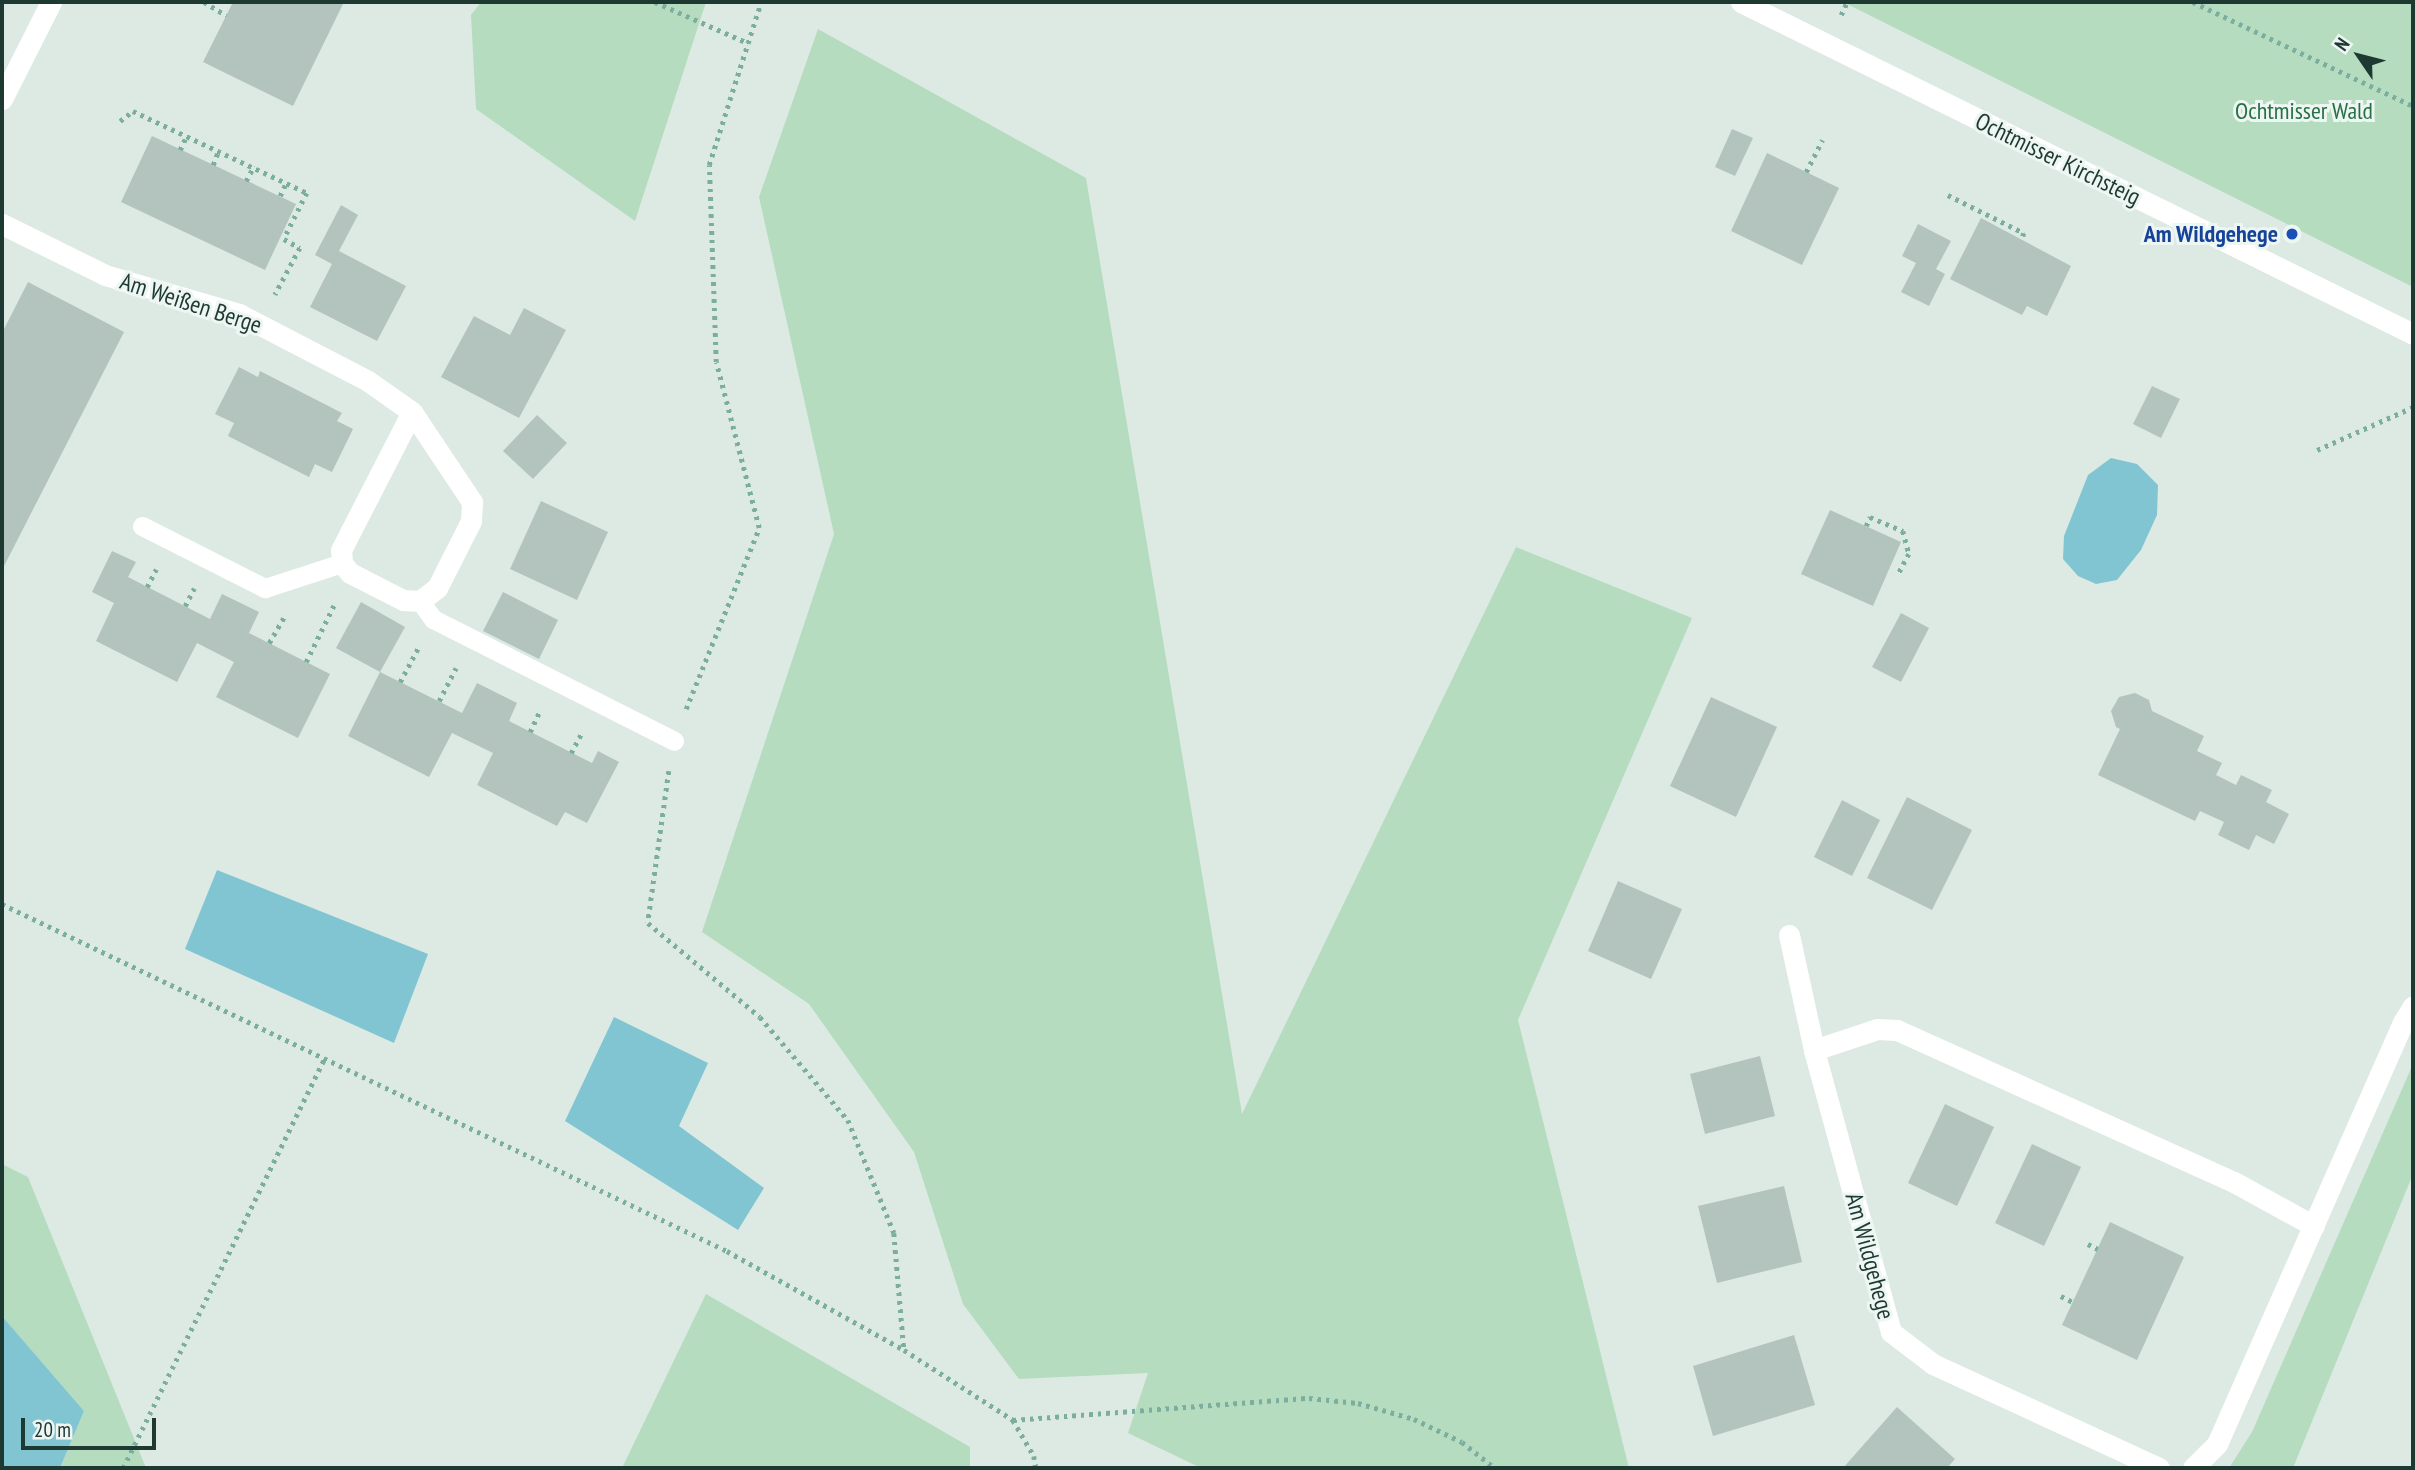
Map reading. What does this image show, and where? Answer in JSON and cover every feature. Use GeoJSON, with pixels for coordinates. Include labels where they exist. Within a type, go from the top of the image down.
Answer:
{"type":"FeatureCollection","features":[{"type":"Feature","properties":{"kind":"street"},"geometry":{"type":"LineString","coordinates":[[2,99],[51,2]]}},
{"type":"Feature","properties":{"kind":"street","name":"Ochtmisser Kirchsteig"},"geometry":{"type":"LineString","coordinates":[[1741,2],[2413,334]]}},
{"type":"Feature","properties":{"kind":"street","name":"Am Weißen Berge"},"geometry":{"type":"LineString","coordinates":[[2,224],[105,275],[239,314],[368,382],[412,412],[472,502],[471,521],[437,588],[421,601]]}},
{"type":"Feature","properties":{"kind":"street"},"geometry":{"type":"LineString","coordinates":[[412,412],[341,550],[346,568],[403,600],[421,601]]}},
{"type":"Feature","properties":{"kind":"street","name":"Am Wildgehege"},"geometry":{"type":"LineString","coordinates":[[1789,935],[1814,1050],[1891,1332],[1933,1364],[2160,1468]]}},
{"type":"Feature","properties":{"kind":"street"},"geometry":{"type":"LineString","coordinates":[[2193,1468],[2217,1444],[2413,1006]]}},
{"type":"Feature","properties":{"kind":"street"},"geometry":{"type":"LineString","coordinates":[[1814,1050],[1877,1029],[1897,1030],[2234,1182],[2314,1226]]}},
{"type":"Feature","properties":{"kind":"lane"},"geometry":{"type":"LineString","coordinates":[[142,526],[265,588],[346,568]]}},
{"type":"Feature","properties":{"kind":"lane"},"geometry":{"type":"LineString","coordinates":[[421,601],[433,619],[674,741]]}},
{"type":"Feature","properties":{"kind":"path"},"geometry":{"type":"LineString","coordinates":[[204,2],[226,15]]}},
{"type":"Feature","properties":{"kind":"path"},"geometry":{"type":"LineString","coordinates":[[656,2],[748,43]]}},
{"type":"Feature","properties":{"kind":"path"},"geometry":{"type":"LineString","coordinates":[[761,2],[709,165],[716,362],[759,528],[674,741],[648,923],[760,1017],[849,1120],[894,1233],[904,1350]]}},
{"type":"Feature","properties":{"kind":"path"},"geometry":{"type":"LineString","coordinates":[[2193,2],[2413,106]]}},
{"type":"Feature","properties":{"kind":"path"},"geometry":{"type":"LineString","coordinates":[[120,121],[133,111],[307,193],[284,239],[300,247],[260,324]]}},
{"type":"Feature","properties":{"kind":"path"},"geometry":{"type":"LineString","coordinates":[[180,150],[186,137]]}},
{"type":"Feature","properties":{"kind":"path"},"geometry":{"type":"LineString","coordinates":[[1806,172],[1822,140]]}},
{"type":"Feature","properties":{"kind":"path"},"geometry":{"type":"LineString","coordinates":[[213,165],[218,152]]}},
{"type":"Feature","properties":{"kind":"path"},"geometry":{"type":"LineString","coordinates":[[246,181],[254,166]]}},
{"type":"Feature","properties":{"kind":"path"},"geometry":{"type":"LineString","coordinates":[[280,196],[286,183]]}},
{"type":"Feature","properties":{"kind":"path"},"geometry":{"type":"LineString","coordinates":[[1948,195],[2024,233],[2022,239]]}},
{"type":"Feature","properties":{"kind":"path"},"geometry":{"type":"LineString","coordinates":[[2318,450],[2413,407]]}},
{"type":"Feature","properties":{"kind":"path"},"geometry":{"type":"LineString","coordinates":[[1866,526],[1870,517],[1903,531],[1909,554],[1898,575]]}},
{"type":"Feature","properties":{"kind":"path"},"geometry":{"type":"LineString","coordinates":[[306,662],[346,568]]}},
{"type":"Feature","properties":{"kind":"path"},"geometry":{"type":"LineString","coordinates":[[2,904],[727,1251],[904,1350],[1013,1420],[1034,1456],[1036,1468]]}},
{"type":"Feature","properties":{"kind":"path"},"geometry":{"type":"LineString","coordinates":[[123,1468],[324,1059]]}},
{"type":"Feature","properties":{"kind":"path"},"geometry":{"type":"LineString","coordinates":[[2088,1244],[2098,1249]]}},
{"type":"Feature","properties":{"kind":"path"},"geometry":{"type":"LineString","coordinates":[[2061,1296],[2073,1302]]}},
{"type":"Feature","properties":{"kind":"path"},"geometry":{"type":"LineString","coordinates":[[1013,1420],[1309,1398],[1358,1403],[1414,1419],[1462,1442],[1495,1468]]}},
{"type":"Feature","properties":{"kind":"green space"},"geometry":{"type":"Polygon","coordinates":[[[481,2],[706,2],[635,221],[476,109],[471,15],[481,2]]]}},
{"type":"Feature","properties":{"kind":"green space","name":"Ochtmisser Wald"},"geometry":{"type":"Polygon","coordinates":[[[1843,2],[2413,2],[2413,287],[1843,2]]]}},
{"type":"Feature","properties":{"kind":"green space"},"geometry":{"type":"Polygon","coordinates":[[[818,29],[1086,178],[1242,1114],[1516,547],[1692,618],[1518,1020],[1629,1468],[1201,1468],[1128,1433],[1148,1373],[1019,1379],[963,1304],[914,1152],[809,1004],[702,932],[834,534],[759,197],[818,29]]]}},
{"type":"Feature","properties":{"kind":"green space"},"geometry":{"type":"Polygon","coordinates":[[[2413,1064],[2413,1174],[2293,1468],[2229,1468],[2252,1432],[2413,1064]]]}},
{"type":"Feature","properties":{"kind":"green space"},"geometry":{"type":"Polygon","coordinates":[[[2,1164],[28,1177],[146,1468],[60,1468],[84,1411],[2,1316],[2,1164]]]}},
{"type":"Feature","properties":{"kind":"green space"},"geometry":{"type":"Polygon","coordinates":[[[706,1294],[970,1447],[970,1468],[622,1468],[706,1294]]]}},
{"type":"Feature","properties":{"kind":"water"},"geometry":{"type":"Polygon","coordinates":[[[2111,458],[2137,464],[2158,485],[2157,515],[2141,550],[2117,580],[2096,584],[2078,576],[2063,559],[2064,536],[2088,475],[2111,458]]]}},
{"type":"Feature","properties":{"kind":"water"},"geometry":{"type":"Polygon","coordinates":[[[217,870],[428,954],[394,1043],[185,949],[217,870]]]}},
{"type":"Feature","properties":{"kind":"water"},"geometry":{"type":"Polygon","coordinates":[[[614,1017],[708,1063],[679,1126],[764,1188],[738,1230],[565,1121],[614,1017]]]}},
{"type":"Feature","properties":{"kind":"water"},"geometry":{"type":"Polygon","coordinates":[[[2,1316],[84,1411],[60,1468],[2,1468],[2,1316]]]}},
{"type":"Feature","properties":{"kind":"building"},"geometry":{"type":"Polygon","coordinates":[[[233,2],[344,2],[293,106],[203,62],[233,2]]]}},
{"type":"Feature","properties":{"kind":"building"},"geometry":{"type":"Polygon","coordinates":[[[1732,129],[1753,138],[1735,176],[1715,167],[1732,129]]]}},
{"type":"Feature","properties":{"kind":"building"},"geometry":{"type":"Polygon","coordinates":[[[152,136],[296,204],[265,270],[121,202],[152,136]]]}},
{"type":"Feature","properties":{"kind":"building"},"geometry":{"type":"Polygon","coordinates":[[[1767,153],[1839,188],[1802,265],[1731,231],[1767,153]]]}},
{"type":"Feature","properties":{"kind":"building"},"geometry":{"type":"Polygon","coordinates":[[[341,205],[358,215],[339,251],[406,286],[377,341],[310,307],[332,264],[315,255],[341,205]]]}},
{"type":"Feature","properties":{"kind":"building"},"geometry":{"type":"Polygon","coordinates":[[[1981,218],[2071,266],[2047,316],[2027,306],[2022,315],[1950,279],[1981,218]]]}},
{"type":"Feature","properties":{"kind":"building"},"geometry":{"type":"Polygon","coordinates":[[[1918,224],[1951,241],[1936,269],[1945,274],[1929,306],[1901,292],[1916,263],[1902,256],[1918,224]]]}},
{"type":"Feature","properties":{"kind":"building"},"geometry":{"type":"Polygon","coordinates":[[[28,282],[124,332],[2,570],[2,333],[28,282]]]}},
{"type":"Feature","properties":{"kind":"building"},"geometry":{"type":"Polygon","coordinates":[[[524,308],[566,330],[519,418],[441,377],[474,316],[510,335],[524,308]]]}},
{"type":"Feature","properties":{"kind":"building"},"geometry":{"type":"Polygon","coordinates":[[[239,367],[258,377],[260,371],[342,413],[337,421],[353,429],[332,472],[315,464],[309,477],[228,436],[234,423],[215,414],[239,367]]]}},
{"type":"Feature","properties":{"kind":"building"},"geometry":{"type":"Polygon","coordinates":[[[2152,386],[2180,399],[2161,438],[2133,424],[2152,386]]]}},
{"type":"Feature","properties":{"kind":"building"},"geometry":{"type":"Polygon","coordinates":[[[537,415],[567,443],[533,479],[503,451],[537,415]]]}},
{"type":"Feature","properties":{"kind":"building"},"geometry":{"type":"Polygon","coordinates":[[[541,501],[608,532],[577,600],[510,569],[541,501]]]}},
{"type":"Feature","properties":{"kind":"building"},"geometry":{"type":"Polygon","coordinates":[[[1830,510],[1901,542],[1873,606],[1801,574],[1830,510]]]}},
{"type":"Feature","properties":{"kind":"building"},"geometry":{"type":"Polygon","coordinates":[[[112,551],[136,562],[128,577],[210,619],[222,594],[259,612],[249,633],[330,674],[298,738],[216,697],[234,662],[197,643],[177,682],[96,641],[114,603],[92,592],[112,551]]]}},
{"type":"Feature","properties":{"kind":"building"},"geometry":{"type":"Polygon","coordinates":[[[503,592],[558,620],[539,659],[483,631],[503,592]]]}},
{"type":"Feature","properties":{"kind":"building"},"geometry":{"type":"Polygon","coordinates":[[[361,602],[405,627],[380,672],[336,648],[361,602]]]}},
{"type":"Feature","properties":{"kind":"building"},"geometry":{"type":"Polygon","coordinates":[[[1901,613],[1929,628],[1901,682],[1872,667],[1901,613]]]}},
{"type":"Feature","properties":{"kind":"building"},"geometry":{"type":"Polygon","coordinates":[[[380,672],[462,713],[477,683],[517,703],[509,721],[592,763],[598,751],[619,762],[587,823],[565,812],[557,826],[477,785],[493,753],[452,733],[429,777],[348,736],[380,672]]]}},
{"type":"Feature","properties":{"kind":"building"},"geometry":{"type":"Polygon","coordinates":[[[2135,693],[2149,700],[2152,711],[2204,736],[2197,751],[2222,763],[2216,775],[2236,785],[2241,775],[2272,790],[2266,802],[2289,814],[2274,844],[2256,835],[2249,850],[2218,835],[2224,822],[2200,811],[2195,821],[2098,775],[2120,729],[2116,727],[2111,711],[2119,697],[2135,693]]]}},
{"type":"Feature","properties":{"kind":"building"},"geometry":{"type":"Polygon","coordinates":[[[1711,697],[1777,727],[1736,817],[1670,786],[1711,697]]]}},
{"type":"Feature","properties":{"kind":"building"},"geometry":{"type":"Polygon","coordinates":[[[1907,797],[1972,830],[1932,910],[1867,878],[1907,797]]]}},
{"type":"Feature","properties":{"kind":"building"},"geometry":{"type":"Polygon","coordinates":[[[1842,800],[1880,820],[1852,876],[1814,857],[1842,800]]]}},
{"type":"Feature","properties":{"kind":"building"},"geometry":{"type":"Polygon","coordinates":[[[1618,881],[1682,909],[1651,979],[1588,951],[1618,881]]]}},
{"type":"Feature","properties":{"kind":"building"},"geometry":{"type":"Polygon","coordinates":[[[1760,1056],[1775,1116],[1705,1134],[1690,1074],[1760,1056]]]}},
{"type":"Feature","properties":{"kind":"building"},"geometry":{"type":"Polygon","coordinates":[[[1945,1104],[1994,1127],[1957,1206],[1908,1183],[1945,1104]]]}},
{"type":"Feature","properties":{"kind":"building"},"geometry":{"type":"Polygon","coordinates":[[[2032,1144],[2081,1167],[2044,1246],[1995,1223],[2032,1144]]]}},
{"type":"Feature","properties":{"kind":"building"},"geometry":{"type":"Polygon","coordinates":[[[1784,1186],[1802,1262],[1717,1283],[1698,1206],[1784,1186]]]}},
{"type":"Feature","properties":{"kind":"building"},"geometry":{"type":"Polygon","coordinates":[[[2110,1222],[2184,1257],[2137,1360],[2062,1325],[2110,1222]]]}},
{"type":"Feature","properties":{"kind":"building"},"geometry":{"type":"Polygon","coordinates":[[[1794,1335],[1815,1405],[1713,1436],[1693,1366],[1794,1335]]]}},
{"type":"Feature","properties":{"kind":"building"},"geometry":{"type":"Polygon","coordinates":[[[1897,1407],[1955,1459],[1947,1468],[1843,1468],[1897,1407]]]}},
{"type":"Feature","properties":{"kind":"place","name":"Am Wildgehege"},"geometry":{"type":"Point","coordinates":[2292,234]}}]}
